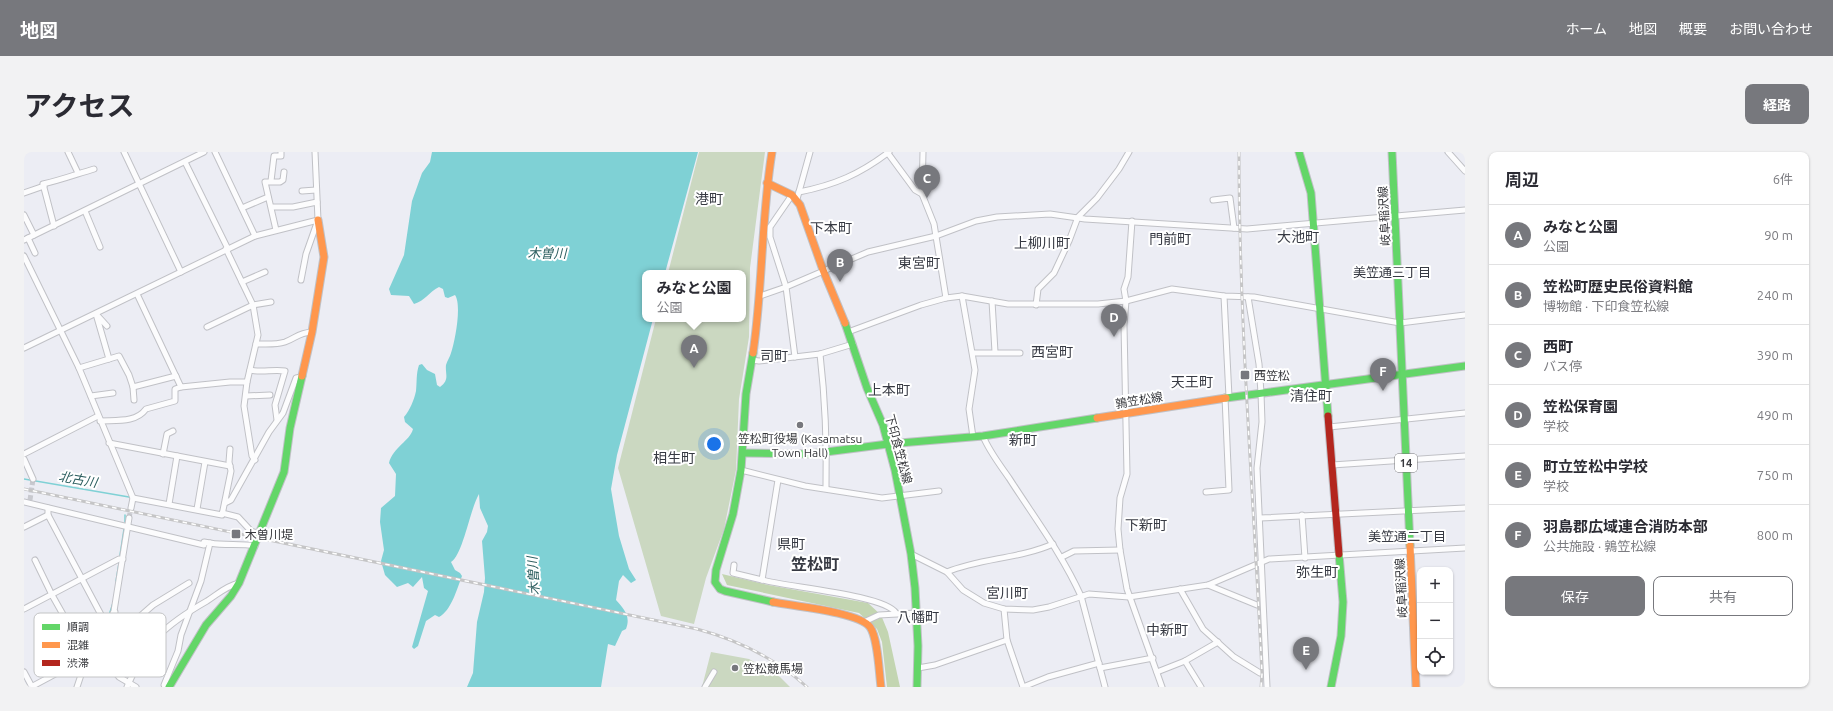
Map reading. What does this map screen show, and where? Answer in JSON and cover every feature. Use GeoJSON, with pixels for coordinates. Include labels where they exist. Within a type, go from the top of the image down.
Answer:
{"type":"FeatureCollection","features":[{"type":"Feature","properties":{"kind":"street"},"geometry":{"type":"LineString","coordinates":[[68,152],[78,173]]}},
{"type":"Feature","properties":{"kind":"street"},"geometry":{"type":"LineString","coordinates":[[124,152],[181,272]]}},
{"type":"Feature","properties":{"kind":"street"},"geometry":{"type":"LineString","coordinates":[[35,253],[26,239],[204,152]]}},
{"type":"Feature","properties":{"kind":"street"},"geometry":{"type":"LineString","coordinates":[[215,152],[255,236]]}},
{"type":"Feature","properties":{"kind":"street"},"geometry":{"type":"LineString","coordinates":[[271,181],[274,156],[281,156],[281,152]]}},
{"type":"Feature","properties":{"kind":"street"},"geometry":{"type":"LineString","coordinates":[[168,687],[206,625],[231,596],[239,584],[256,546],[284,472],[290,428],[312,332],[324,257],[318,220],[315,152]]}},
{"type":"Feature","properties":{"kind":"street"},"geometry":{"type":"LineString","coordinates":[[772,152],[767,183],[761,250],[760,296],[746,394],[741,470],[733,514],[716,570],[715,582],[720,589],[725,591],[791,606],[848,615],[864,622],[870,627],[874,638],[881,687]]}},
{"type":"Feature","properties":{"kind":"street"},"geometry":{"type":"LineString","coordinates":[[795,358],[786,287],[770,237],[770,227],[796,196],[810,152]]}},
{"type":"Feature","properties":{"kind":"street"},"geometry":{"type":"LineString","coordinates":[[767,183],[796,196],[843,180],[861,172],[888,152],[915,190],[922,194]]}},
{"type":"Feature","properties":{"kind":"street"},"geometry":{"type":"LineString","coordinates":[[923,152],[922,194],[934,224],[946,298]]}},
{"type":"Feature","properties":{"kind":"street"},"geometry":{"type":"LineString","coordinates":[[1036,305],[1038,289],[1054,273],[1078,217],[1097,198],[1119,169],[1129,152]]}},
{"type":"Feature","properties":{"kind":"street"},"geometry":{"type":"LineString","coordinates":[[1299,152],[1310,187],[1343,602],[1342,636],[1330,687]]}},
{"type":"Feature","properties":{"kind":"street","name":"岐阜稲沢線"},"geometry":{"type":"LineString","coordinates":[[1392,152],[1416,687]]}},
{"type":"Feature","properties":{"kind":"street"},"geometry":{"type":"LineString","coordinates":[[1448,152],[1465,171]]}},
{"type":"Feature","properties":{"kind":"street"},"geometry":{"type":"LineString","coordinates":[[185,162],[253,305],[258,335],[247,382],[245,414],[248,420],[252,456],[255,460]]}},
{"type":"Feature","properties":{"kind":"street"},"geometry":{"type":"LineString","coordinates":[[24,193],[44,186],[43,184],[68,178],[78,173],[94,169]]}},
{"type":"Feature","properties":{"kind":"street"},"geometry":{"type":"LineString","coordinates":[[276,230],[272,207],[265,182],[280,182],[283,180],[284,172]]}},
{"type":"Feature","properties":{"kind":"street"},"geometry":{"type":"LineString","coordinates":[[44,186],[54,226]]}},
{"type":"Feature","properties":{"kind":"street"},"geometry":{"type":"LineString","coordinates":[[302,190],[316,190]]}},
{"type":"Feature","properties":{"kind":"street","name":"下印食笠松線"},"geometry":{"type":"LineString","coordinates":[[796,196],[823,270],[853,344],[867,388],[883,425],[888,444],[911,554],[916,613],[918,668],[917,687]]}},
{"type":"Feature","properties":{"kind":"street"},"geometry":{"type":"LineString","coordinates":[[242,208],[268,197]]}},
{"type":"Feature","properties":{"kind":"street"},"geometry":{"type":"LineString","coordinates":[[1213,200],[1230,198],[1234,228]]}},
{"type":"Feature","properties":{"kind":"street"},"geometry":{"type":"LineString","coordinates":[[272,207],[293,207],[317,202]]}},
{"type":"Feature","properties":{"kind":"street"},"geometry":{"type":"LineString","coordinates":[[760,296],[786,287],[868,252],[936,236],[976,221],[997,217],[1050,214],[1234,228],[1278,227],[1465,210]]}},
{"type":"Feature","properties":{"kind":"street"},"geometry":{"type":"LineString","coordinates":[[84,211],[100,247]]}},
{"type":"Feature","properties":{"kind":"street"},"geometry":{"type":"LineString","coordinates":[[24,215],[34,235]]}},
{"type":"Feature","properties":{"kind":"street"},"geometry":{"type":"LineString","coordinates":[[24,348],[255,236],[318,220]]}},
{"type":"Feature","properties":{"kind":"street"},"geometry":{"type":"LineString","coordinates":[[301,280],[306,254],[318,220]]}},
{"type":"Feature","properties":{"kind":"street"},"geometry":{"type":"LineString","coordinates":[[1132,221],[1128,277],[1124,289],[1126,301],[1124,325],[1127,413],[1127,474],[1120,498],[1118,529],[1120,550],[1129,596],[1162,687]]}},
{"type":"Feature","properties":{"kind":"street"},"geometry":{"type":"LineString","coordinates":[[24,256],[62,330],[91,396],[109,443],[133,498],[131,508]]}},
{"type":"Feature","properties":{"kind":"street"},"geometry":{"type":"LineString","coordinates":[[242,282],[265,272]]}},
{"type":"Feature","properties":{"kind":"street"},"geometry":{"type":"LineString","coordinates":[[848,332],[921,305],[946,298],[962,296],[1008,304],[1036,305],[1126,301],[1172,289],[1224,296],[1248,297],[1400,323],[1465,315]]}},
{"type":"Feature","properties":{"kind":"street"},"geometry":{"type":"LineString","coordinates":[[137,294],[181,387]]}},
{"type":"Feature","properties":{"kind":"street"},"geometry":{"type":"LineString","coordinates":[[962,296],[963,314],[973,353],[974,370],[969,409],[973,437]]}},
{"type":"Feature","properties":{"kind":"street"},"geometry":{"type":"LineString","coordinates":[[1206,492],[1229,490],[1224,296]]}},
{"type":"Feature","properties":{"kind":"street"},"geometry":{"type":"LineString","coordinates":[[1248,297],[1259,364],[1261,393],[1262,422],[1257,468],[1267,687]]}},
{"type":"Feature","properties":{"kind":"street"},"geometry":{"type":"LineString","coordinates":[[992,301],[995,352]]}},
{"type":"Feature","properties":{"kind":"street"},"geometry":{"type":"LineString","coordinates":[[207,327],[253,305],[271,302]]}},
{"type":"Feature","properties":{"kind":"street"},"geometry":{"type":"LineString","coordinates":[[96,314],[107,326]]}},
{"type":"Feature","properties":{"kind":"street"},"geometry":{"type":"LineString","coordinates":[[96,314],[108,359]]}},
{"type":"Feature","properties":{"kind":"street"},"geometry":{"type":"LineString","coordinates":[[256,344],[278,344],[286,342],[300,333],[312,332]]}},
{"type":"Feature","properties":{"kind":"street"},"geometry":{"type":"LineString","coordinates":[[752,360],[759,361],[795,358],[820,354],[853,344]]}},
{"type":"Feature","properties":{"kind":"street"},"geometry":{"type":"LineString","coordinates":[[973,353],[1020,352]]}},
{"type":"Feature","properties":{"kind":"street"},"geometry":{"type":"LineString","coordinates":[[820,354],[823,382],[826,488]]}},
{"type":"Feature","properties":{"kind":"street"},"geometry":{"type":"LineString","coordinates":[[79,368],[118,356],[129,375],[133,387],[134,400]]}},
{"type":"Feature","properties":{"kind":"street","name":"鶉笠松線"},"geometry":{"type":"LineString","coordinates":[[743,453],[826,452],[888,444],[983,436],[1227,397],[1465,366]]}},
{"type":"Feature","properties":{"kind":"street"},"geometry":{"type":"LineString","coordinates":[[250,370],[258,372],[277,370],[285,371],[275,405],[277,420]]}},
{"type":"Feature","properties":{"kind":"street"},"geometry":{"type":"LineString","coordinates":[[133,387],[176,376]]}},
{"type":"Feature","properties":{"kind":"street"},"geometry":{"type":"LineString","coordinates":[[224,504],[231,500],[277,420],[283,413],[296,378],[301,378]]}},
{"type":"Feature","properties":{"kind":"street"},"geometry":{"type":"LineString","coordinates":[[24,454],[99,418],[126,420],[143,413],[146,409],[175,401],[175,389],[181,387],[230,382],[247,382]]}},
{"type":"Feature","properties":{"kind":"street"},"geometry":{"type":"LineString","coordinates":[[91,396],[113,393]]}},
{"type":"Feature","properties":{"kind":"street"},"geometry":{"type":"LineString","coordinates":[[246,396],[270,395]]}},
{"type":"Feature","properties":{"kind":"street"},"geometry":{"type":"LineString","coordinates":[[1329,427],[1465,413]]}},
{"type":"Feature","properties":{"kind":"street"},"geometry":{"type":"LineString","coordinates":[[163,454],[165,437],[173,431]]}},
{"type":"Feature","properties":{"kind":"street"},"geometry":{"type":"LineString","coordinates":[[983,436],[1062,557],[1081,596],[1105,687]]}},
{"type":"Feature","properties":{"kind":"street"},"geometry":{"type":"LineString","coordinates":[[109,443],[230,466]]}},
{"type":"Feature","properties":{"kind":"street"},"geometry":{"type":"LineString","coordinates":[[222,513],[231,471],[230,449]]}},
{"type":"Feature","properties":{"kind":"street"},"geometry":{"type":"LineString","coordinates":[[169,504],[177,456]]}},
{"type":"Feature","properties":{"kind":"street"},"geometry":{"type":"LineString","coordinates":[[1332,465],[1465,456]]}},
{"type":"Feature","properties":{"kind":"street"},"geometry":{"type":"LineString","coordinates":[[24,459],[33,479]]}},
{"type":"Feature","properties":{"kind":"street"},"geometry":{"type":"LineString","coordinates":[[197,509],[205,462]]}},
{"type":"Feature","properties":{"kind":"street"},"geometry":{"type":"LineString","coordinates":[[741,470],[778,480],[882,498],[939,491]]}},
{"type":"Feature","properties":{"kind":"street"},"geometry":{"type":"LineString","coordinates":[[762,580],[778,480]]}},
{"type":"Feature","properties":{"kind":"street"},"geometry":{"type":"LineString","coordinates":[[133,498],[238,517],[251,531],[260,534]]}},
{"type":"Feature","properties":{"kind":"street"},"geometry":{"type":"LineString","coordinates":[[28,502],[204,544],[204,542],[219,545],[244,544],[256,546]]}},
{"type":"Feature","properties":{"kind":"street"},"geometry":{"type":"LineString","coordinates":[[48,508],[48,514],[100,613]]}},
{"type":"Feature","properties":{"kind":"street"},"geometry":{"type":"LineString","coordinates":[[1260,518],[1336,513],[1465,508]]}},
{"type":"Feature","properties":{"kind":"street"},"geometry":{"type":"LineString","coordinates":[[24,527],[48,514]]}},
{"type":"Feature","properties":{"kind":"street"},"geometry":{"type":"LineString","coordinates":[[1302,515],[1305,558]]}},
{"type":"Feature","properties":{"kind":"street"},"geometry":{"type":"LineString","coordinates":[[114,613],[129,518]]}},
{"type":"Feature","properties":{"kind":"street"},"geometry":{"type":"LineString","coordinates":[[165,687],[164,684],[178,651],[180,635],[201,581],[210,543]]}},
{"type":"Feature","properties":{"kind":"street"},"geometry":{"type":"LineString","coordinates":[[947,572],[974,563],[1014,556],[1053,544]]}},
{"type":"Feature","properties":{"kind":"street"},"geometry":{"type":"LineString","coordinates":[[911,554],[947,572],[971,596],[994,607],[1004,609],[1041,608],[1089,594],[1129,596],[1208,585],[1262,560],[1465,548]]}},
{"type":"Feature","properties":{"kind":"street"},"geometry":{"type":"LineString","coordinates":[[1062,557],[1074,551],[1120,550]]}},
{"type":"Feature","properties":{"kind":"street"},"geometry":{"type":"LineString","coordinates":[[24,609],[119,559],[123,559]]}},
{"type":"Feature","properties":{"kind":"street"},"geometry":{"type":"LineString","coordinates":[[35,560],[52,595],[63,613]]}},
{"type":"Feature","properties":{"kind":"street"},"geometry":{"type":"LineString","coordinates":[[734,565],[733,573],[762,580],[850,595],[886,605],[894,609],[896,613]]}},
{"type":"Feature","properties":{"kind":"street"},"geometry":{"type":"LineString","coordinates":[[143,613],[153,605],[189,583]]}},
{"type":"Feature","properties":{"kind":"street"},"geometry":{"type":"LineString","coordinates":[[166,628],[190,610],[228,586],[239,584]]}},
{"type":"Feature","properties":{"kind":"street"},"geometry":{"type":"LineString","coordinates":[[1208,585],[1256,605]]}},
{"type":"Feature","properties":{"kind":"street"},"geometry":{"type":"LineString","coordinates":[[1180,589],[1199,624],[1234,657],[1260,673]]}},
{"type":"Feature","properties":{"kind":"street"},"geometry":{"type":"LineString","coordinates":[[111,613],[116,599]]}},
{"type":"Feature","properties":{"kind":"street"},"geometry":{"type":"LineString","coordinates":[[1004,609],[1008,640],[1023,687],[1048,677],[1100,665],[1152,658]]}},
{"type":"Feature","properties":{"kind":"street"},"geometry":{"type":"LineString","coordinates":[[864,622],[880,615],[916,613]]}},
{"type":"Feature","properties":{"kind":"street"},"geometry":{"type":"LineString","coordinates":[[918,668],[935,665],[1008,640]]}},
{"type":"Feature","properties":{"kind":"street"},"geometry":{"type":"LineString","coordinates":[[1157,672],[1185,661],[1218,642]]}},
{"type":"Feature","properties":{"kind":"street"},"geometry":{"type":"LineString","coordinates":[[1185,661],[1201,687]]}},
{"type":"Feature","properties":{"kind":"street"},"geometry":{"type":"LineString","coordinates":[[24,672],[31,687],[49,677]]}},
{"type":"Feature","properties":{"kind":"street"},"geometry":{"type":"LineString","coordinates":[[705,687],[714,672]]}},
{"type":"Feature","properties":{"kind":"street"},"geometry":{"type":"LineString","coordinates":[[119,677],[128,685],[136,687]]}},
{"type":"Feature","properties":{"kind":"green space"},"geometry":{"type":"Polygon","coordinates":[[[699,152],[765,152],[750,268],[749,337],[739,399],[736,470],[724,529],[706,578],[694,624],[661,616],[618,468],[655,322],[746,322],[746,270],[669,270],[699,152]]]}},
{"type":"Feature","properties":{"kind":"green space"},"geometry":{"type":"Polygon","coordinates":[[[722,574],[768,585],[868,603],[881,615],[888,632],[900,687],[887,687],[882,642],[877,629],[859,613],[727,585],[722,574]]]}},
{"type":"Feature","properties":{"kind":"green space","name":"笠松競馬場"},"geometry":{"type":"Polygon","coordinates":[[[711,652],[749,659],[780,677],[790,687],[702,687],[711,652]]]}},
{"type":"Feature","properties":{"kind":"water","name":"木曽川"},"geometry":{"type":"Polygon","coordinates":[[[432,152],[698,152],[666,270],[642,270],[642,322],[652,322],[617,455],[611,489],[619,536],[629,569],[636,580],[631,583],[623,575],[619,581],[616,600],[622,606],[628,620],[626,629],[622,631],[615,646],[608,644],[601,687],[467,687],[473,673],[477,622],[484,592],[485,578],[482,541],[487,532],[488,526],[480,508],[479,494],[459,551],[451,562],[455,570],[462,576],[456,593],[447,610],[443,614],[439,617],[435,615],[426,621],[418,646],[414,649],[412,647],[428,591],[424,588],[422,577],[413,587],[408,583],[397,587],[385,575],[381,561],[384,550],[380,522],[381,508],[395,496],[396,474],[389,463],[391,457],[409,437],[413,429],[405,422],[404,417],[410,408],[416,391],[419,365],[422,364],[427,370],[435,374],[437,385],[440,387],[445,382],[446,365],[453,347],[458,315],[457,300],[455,295],[448,298],[445,297],[443,289],[439,287],[421,301],[414,304],[409,296],[391,295],[389,289],[404,255],[412,201],[422,173],[430,162],[432,152]]]}},
{"type":"Feature","properties":{"kind":"waterway","name":"北古川"},"geometry":{"type":"LineString","coordinates":[[24,479],[129,497]]}},
{"type":"Feature","properties":{"kind":"waterway"},"geometry":{"type":"LineString","coordinates":[[125,515],[125,522]]}},
{"type":"Feature","properties":{"kind":"waterway"},"geometry":{"type":"LineString","coordinates":[[120,555],[124,529]]}},
{"type":"Feature","properties":{"kind":"waterway"},"geometry":{"type":"LineString","coordinates":[[116,581],[119,563]]}},
{"type":"Feature","properties":{"kind":"waterway"},"geometry":{"type":"LineString","coordinates":[[110,613],[113,603]]}},
{"type":"Feature","properties":{"kind":"tunnel"},"geometry":{"type":"LineString","coordinates":[[30,500],[33,479]]}},
{"type":"Feature","properties":{"kind":"tunnel"},"geometry":{"type":"LineString","coordinates":[[129,518],[131,508]]}},
{"type":"Feature","properties":{"kind":"railway"},"geometry":{"type":"LineString","coordinates":[[1239,152],[1241,282],[1259,609],[1262,674],[1261,687]]}},
{"type":"Feature","properties":{"kind":"railway"},"geometry":{"type":"LineString","coordinates":[[24,489],[697,629],[712,633],[755,651],[782,667],[807,687]]}},
{"type":"Feature","properties":{"kind":"traffic: fast"},"geometry":{"type":"LineString","coordinates":[[1299,152],[1311,193],[1328,416]]}},
{"type":"Feature","properties":{"kind":"traffic: fast"},"geometry":{"type":"LineString","coordinates":[[1392,152],[1410,545]]}},
{"type":"Feature","properties":{"kind":"traffic: fast"},"geometry":{"type":"LineString","coordinates":[[845,323],[867,388],[883,425],[895,470],[911,554],[915,588],[918,646],[917,687]]}},
{"type":"Feature","properties":{"kind":"traffic: fast"},"geometry":{"type":"LineString","coordinates":[[753,353],[746,394],[741,470],[733,514],[716,570],[715,582],[720,589],[725,591],[773,602]]}},
{"type":"Feature","properties":{"kind":"traffic: fast"},"geometry":{"type":"LineString","coordinates":[[1226,398],[1465,366]]}},
{"type":"Feature","properties":{"kind":"traffic: fast"},"geometry":{"type":"LineString","coordinates":[[169,687],[206,625],[231,596],[239,583],[284,472],[290,428],[302,376]]}},
{"type":"Feature","properties":{"kind":"traffic: fast"},"geometry":{"type":"LineString","coordinates":[[743,453],[810,454],[888,444],[983,436],[1097,418]]}},
{"type":"Feature","properties":{"kind":"traffic: fast"},"geometry":{"type":"LineString","coordinates":[[1331,687],[1341,636],[1343,602],[1339,554]]}},
{"type":"Feature","properties":{"kind":"traffic: slow"},"geometry":{"type":"LineString","coordinates":[[753,353],[759,303],[768,177],[772,152]]}},
{"type":"Feature","properties":{"kind":"traffic: slow"},"geometry":{"type":"LineString","coordinates":[[767,183],[792,195],[800,205],[823,270],[845,323]]}},
{"type":"Feature","properties":{"kind":"traffic: slow"},"geometry":{"type":"LineString","coordinates":[[302,376],[312,332],[324,257],[318,220]]}},
{"type":"Feature","properties":{"kind":"traffic: slow"},"geometry":{"type":"LineString","coordinates":[[1097,418],[1226,398]]}},
{"type":"Feature","properties":{"kind":"traffic: slow"},"geometry":{"type":"LineString","coordinates":[[1410,545],[1416,687]]}},
{"type":"Feature","properties":{"kind":"traffic: slow"},"geometry":{"type":"LineString","coordinates":[[773,602],[853,617],[870,627],[875,639],[881,687]]}},
{"type":"Feature","properties":{"kind":"traffic: jam"},"geometry":{"type":"LineString","coordinates":[[1328,416],[1339,554]]}},
{"type":"Feature","properties":{"kind":"place","name":"西町"},"geometry":{"type":"Point","coordinates":[927,198]}},
{"type":"Feature","properties":{"kind":"place","name":"笠松町歴史民俗資料館"},"geometry":{"type":"Point","coordinates":[840,282]}},
{"type":"Feature","properties":{"kind":"place","name":"笠松保育園"},"geometry":{"type":"Point","coordinates":[1114,337]}},
{"type":"Feature","properties":{"kind":"place","name":"みなと公園"},"geometry":{"type":"Point","coordinates":[694,368]}},
{"type":"Feature","properties":{"kind":"place","name":"西笠松"},"geometry":{"type":"Point","coordinates":[1245,375]}},
{"type":"Feature","properties":{"kind":"place","name":"羽島郡広域連合消防本部"},"geometry":{"type":"Point","coordinates":[1383,391]}},
{"type":"Feature","properties":{"kind":"place","name":"笠松町役場 (Kasamatsu Town Hall)"},"geometry":{"type":"Point","coordinates":[800,425]}},
{"type":"Feature","properties":{"kind":"place","name":"木曽川堤"},"geometry":{"type":"Point","coordinates":[236,534]}},
{"type":"Feature","properties":{"kind":"place","name":"笠松競馬場"},"geometry":{"type":"Point","coordinates":[735,668]}},
{"type":"Feature","properties":{"kind":"place","name":"町立笠松中学校"},"geometry":{"type":"Point","coordinates":[1306,670]}},
{"type":"Feature","properties":{"kind":"district","name":"港町"},"geometry":{"type":"Point","coordinates":[709,199]}},
{"type":"Feature","properties":{"kind":"district","name":"下本町"},"geometry":{"type":"Point","coordinates":[831,228]}},
{"type":"Feature","properties":{"kind":"district","name":"大池町"},"geometry":{"type":"Point","coordinates":[1298,237]}},
{"type":"Feature","properties":{"kind":"district","name":"門前町"},"geometry":{"type":"Point","coordinates":[1170,239]}},
{"type":"Feature","properties":{"kind":"district","name":"上柳川町"},"geometry":{"type":"Point","coordinates":[1042,243]}},
{"type":"Feature","properties":{"kind":"district","name":"東宮町"},"geometry":{"type":"Point","coordinates":[919,263]}},
{"type":"Feature","properties":{"kind":"district","name":"美笠通三丁目"},"geometry":{"type":"Point","coordinates":[1392,272]}},
{"type":"Feature","properties":{"kind":"district","name":"西宮町"},"geometry":{"type":"Point","coordinates":[1052,352]}},
{"type":"Feature","properties":{"kind":"district","name":"司町"},"geometry":{"type":"Point","coordinates":[774,356]}},
{"type":"Feature","properties":{"kind":"district","name":"天王町"},"geometry":{"type":"Point","coordinates":[1192,382]}},
{"type":"Feature","properties":{"kind":"district","name":"上本町"},"geometry":{"type":"Point","coordinates":[889,390]}},
{"type":"Feature","properties":{"kind":"district","name":"清住町"},"geometry":{"type":"Point","coordinates":[1311,396]}},
{"type":"Feature","properties":{"kind":"district","name":"新町"},"geometry":{"type":"Point","coordinates":[1023,440]}},
{"type":"Feature","properties":{"kind":"district","name":"相生町"},"geometry":{"type":"Point","coordinates":[674,458]}},
{"type":"Feature","properties":{"kind":"district","name":"下新町"},"geometry":{"type":"Point","coordinates":[1146,525]}},
{"type":"Feature","properties":{"kind":"district","name":"美笠通二丁目"},"geometry":{"type":"Point","coordinates":[1407,536]}},
{"type":"Feature","properties":{"kind":"district","name":"県町"},"geometry":{"type":"Point","coordinates":[791,544]}},
{"type":"Feature","properties":{"kind":"district","name":"笠松町"},"geometry":{"type":"Point","coordinates":[815,564]}},
{"type":"Feature","properties":{"kind":"district","name":"弥生町"},"geometry":{"type":"Point","coordinates":[1317,572]}},
{"type":"Feature","properties":{"kind":"district","name":"宮川町"},"geometry":{"type":"Point","coordinates":[1007,593]}},
{"type":"Feature","properties":{"kind":"district","name":"八幡町"},"geometry":{"type":"Point","coordinates":[918,617]}},
{"type":"Feature","properties":{"kind":"district","name":"中新町"},"geometry":{"type":"Point","coordinates":[1167,630]}}]}
